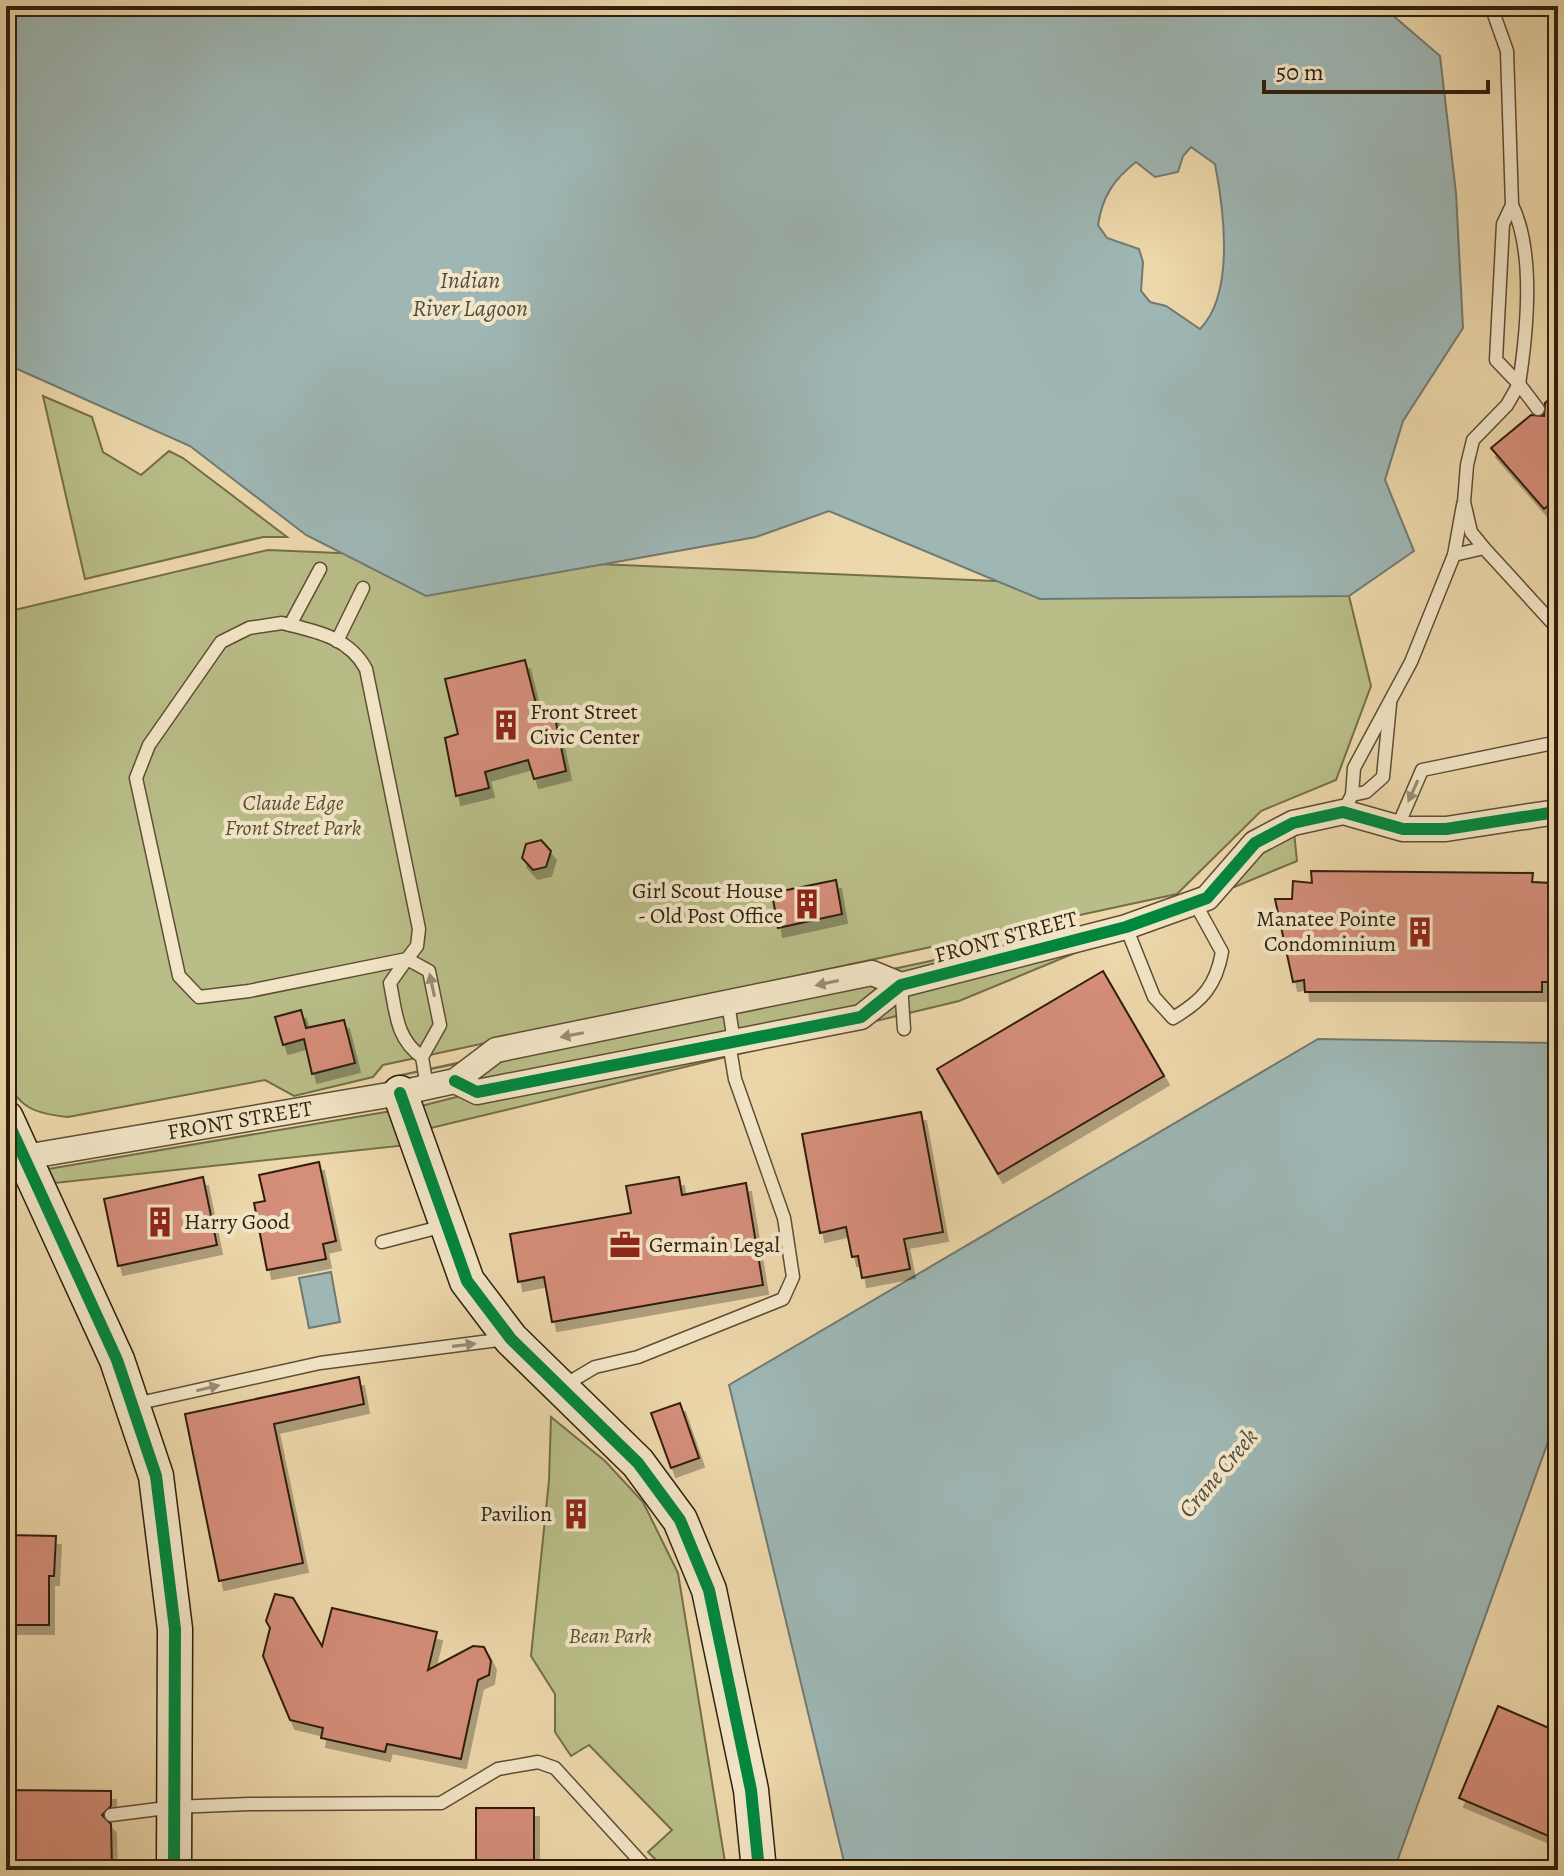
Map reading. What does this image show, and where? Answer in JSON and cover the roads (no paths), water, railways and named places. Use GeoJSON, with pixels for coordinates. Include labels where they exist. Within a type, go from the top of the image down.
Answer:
{"type":"FeatureCollection","features":[{"type":"Feature","properties":{"kind":"street","name":"FRONT STREET"},"geometry":{"type":"LineString","coordinates":[[455,1081],[477,1092],[861,1017],[901,985],[1126,927],[1207,898],[1255,843],[1293,823],[1348,804],[1397,828],[1446,829],[1550,813]]}},
{"type":"Feature","properties":{"kind":"street","name":"FRONT STREET"},"geometry":{"type":"LineString","coordinates":[[25,1157],[455,1081],[496,1050],[872,973],[901,985]]}},
{"type":"Feature","properties":{"kind":"street"},"geometry":{"type":"LineString","coordinates":[[413,1090],[447,1225],[467,1281],[511,1339],[638,1463],[680,1520],[709,1590],[751,1790],[759,1870]]}},
{"type":"Feature","properties":{"kind":"street"},"geometry":{"type":"LineString","coordinates":[[6,1118],[117,1360],[156,1476],[175,1629],[174,1870]]}},
{"type":"Feature","properties":{"kind":"lane"},"geometry":{"type":"LineString","coordinates":[[1348,804],[1354,768],[1411,662],[1454,555],[1473,440],[1507,405],[1519,384],[1524,348],[1525,259],[1521,223],[1512,205],[1507,51],[1491,6]]}},
{"type":"Feature","properties":{"kind":"lane"},"geometry":{"type":"LineString","coordinates":[[1512,205],[1503,224],[1496,360],[1538,409]]}},
{"type":"Feature","properties":{"kind":"lane"},"geometry":{"type":"LineString","coordinates":[[1464,502],[1471,532],[1558,629]]}},
{"type":"Feature","properties":{"kind":"lane"},"geometry":{"type":"LineString","coordinates":[[1454,555],[1484,548]]}},
{"type":"Feature","properties":{"kind":"lane"},"geometry":{"type":"LineString","coordinates":[[290,625],[320,569]]}},
{"type":"Feature","properties":{"kind":"lane"},"geometry":{"type":"LineString","coordinates":[[337,641],[363,588]]}},
{"type":"Feature","properties":{"kind":"lane"},"geometry":{"type":"LineString","coordinates":[[413,1090],[422,1057],[440,1025],[429,971],[407,959],[249,991],[199,997],[186,987],[179,976],[136,778],[149,745],[221,642],[249,628],[290,625],[321,632],[357,652],[366,669],[419,929],[417,946],[407,959],[390,983],[400,1033],[408,1047],[422,1057]]}},
{"type":"Feature","properties":{"kind":"lane"},"geometry":{"type":"LineString","coordinates":[[1348,804],[1383,777],[1389,746],[1390,704]]}},
{"type":"Feature","properties":{"kind":"lane"},"geometry":{"type":"LineString","coordinates":[[1397,828],[1422,770],[1558,742]]}},
{"type":"Feature","properties":{"kind":"lane"},"geometry":{"type":"LineString","coordinates":[[1126,927],[1154,997],[1173,1018],[1200,1002],[1218,976],[1222,952],[1195,903]]}},
{"type":"Feature","properties":{"kind":"lane"},"geometry":{"type":"LineString","coordinates":[[901,985],[904,1029]]}},
{"type":"Feature","properties":{"kind":"lane"},"geometry":{"type":"LineString","coordinates":[[561,1388],[595,1367],[638,1357],[783,1299],[793,1277],[784,1218],[746,1114],[731,1043],[728,1003]]}},
{"type":"Feature","properties":{"kind":"lane"},"geometry":{"type":"LineString","coordinates":[[382,1242],[447,1225]]}},
{"type":"Feature","properties":{"kind":"lane"},"geometry":{"type":"LineString","coordinates":[[132,1405],[320,1363],[511,1339]]}},
{"type":"Feature","properties":{"kind":"lane"},"geometry":{"type":"LineString","coordinates":[[111,1815],[174,1807],[441,1803],[498,1769],[538,1762],[555,1768],[648,1870]]}},
{"type":"Feature","properties":{"kind":"water","name":"Indian River Lagoon"},"geometry":{"type":"Polygon","coordinates":[[[6,6],[1382,6],[1440,56],[1456,193],[1463,328],[1403,421],[1385,480],[1414,551],[1349,596],[1040,599],[829,511],[756,537],[426,596],[306,535],[190,446],[6,364],[6,6]],[[1191,147],[1183,156],[1178,172],[1155,177],[1136,162],[1110,189],[1098,225],[1107,238],[1139,249],[1143,262],[1141,291],[1150,302],[1166,306],[1200,329],[1211,314],[1222,274],[1223,227],[1215,164],[1191,147]]]}},
{"type":"Feature","properties":{"kind":"water","name":"Crane Creek"},"geometry":{"type":"Polygon","coordinates":[[[1318,1039],[1558,1043],[1558,1414],[1394,1870],[846,1870],[729,1385],[1318,1039]]]}},
{"type":"Feature","properties":{"kind":"water"},"geometry":{"type":"Polygon","coordinates":[[[331,1272],[340,1322],[309,1328],[299,1278],[331,1272]]]}},
{"type":"Feature","properties":{"kind":"place","name":"Front Street Civic Center"},"geometry":{"type":"Point","coordinates":[506,725]}},
{"type":"Feature","properties":{"kind":"place","name":"Girl Scout House - Old Post Office"},"geometry":{"type":"Point","coordinates":[807,904]}},
{"type":"Feature","properties":{"kind":"place","name":"Manatee Pointe Condominium"},"geometry":{"type":"Point","coordinates":[1420,932]}},
{"type":"Feature","properties":{"kind":"place","name":"Harry Good"},"geometry":{"type":"Point","coordinates":[160,1222]}},
{"type":"Feature","properties":{"kind":"place","name":"Germain Legal"},"geometry":{"type":"Point","coordinates":[625,1245]}},
{"type":"Feature","properties":{"kind":"place","name":"Pavilion"},"geometry":{"type":"Point","coordinates":[576,1514]}},
{"type":"Feature","properties":{"kind":"park label","name":"Claude Edge Front Street Park"},"geometry":{"type":"Point","coordinates":[293,816]}},
{"type":"Feature","properties":{"kind":"park label","name":"Bean Park"},"geometry":{"type":"Point","coordinates":[610,1636]}}]}
